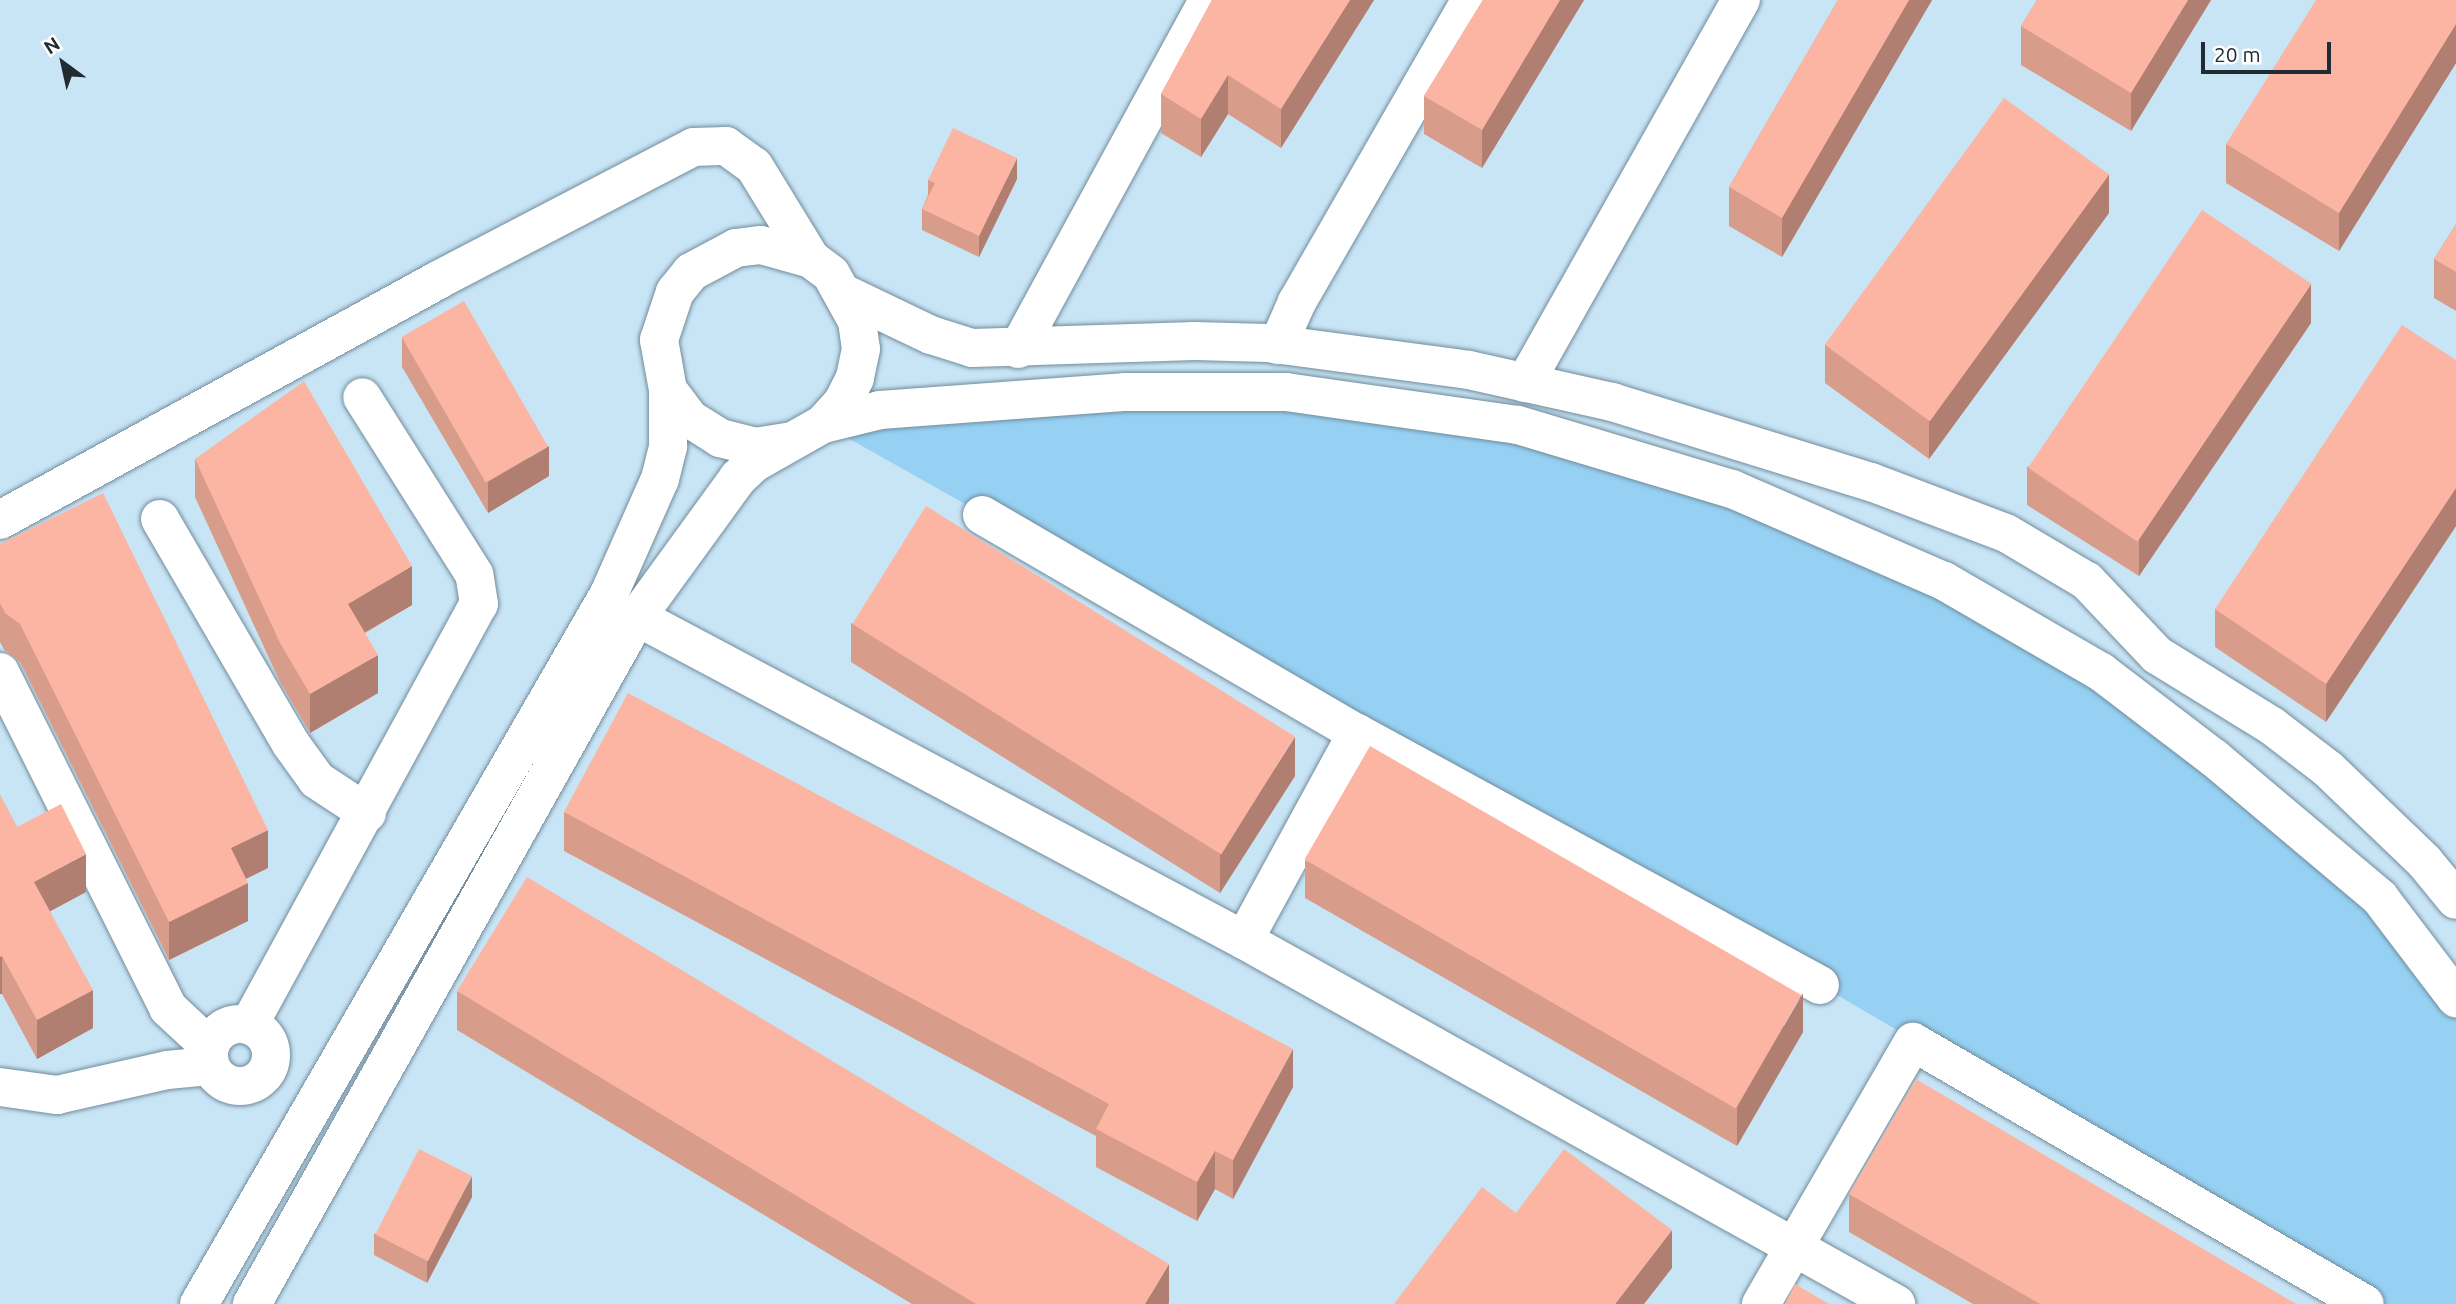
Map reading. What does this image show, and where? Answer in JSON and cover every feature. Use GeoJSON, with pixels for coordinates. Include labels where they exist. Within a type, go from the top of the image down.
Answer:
{"type":"FeatureCollection","features":[{"type":"Feature","properties":{"kind":"street"},"geometry":{"type":"LineString","coordinates":[[1018,349],[1208,0]]}},
{"type":"Feature","properties":{"kind":"street"},"geometry":{"type":"LineString","coordinates":[[1278,345],[1297,302],[1471,0]]}},
{"type":"Feature","properties":{"kind":"street"},"geometry":{"type":"LineString","coordinates":[[1525,383],[1741,0]]}},
{"type":"Feature","properties":{"kind":"street"},"geometry":{"type":"LineString","coordinates":[[0,520],[438,280],[694,147],[726,146],[754,166],[811,259]]}},
{"type":"Feature","properties":{"kind":"street"},"geometry":{"type":"LineString","coordinates":[[199,1304],[609,594],[660,479],[668,446],[668,390],[659,340],[674,292],[691,272],[712,257],[749,246],[787,249],[811,259],[831,274],[846,295],[858,321],[861,349],[855,378],[842,403],[807,433],[754,463],[720,497],[637,617],[252,1304]]}},
{"type":"Feature","properties":{"kind":"street"},"geometry":{"type":"LineString","coordinates":[[846,295],[931,335],[972,348],[1018,349],[1195,341],[1278,345],[1402,359],[1612,402],[1871,482],[2006,533],[2087,581],[2157,655],[2272,726],[2328,769],[2424,862],[2456,900]]}},
{"type":"Feature","properties":{"kind":"street"},"geometry":{"type":"LineString","coordinates":[[668,390],[690,419],[720,438],[755,447],[880,410],[1208,389],[1286,392],[1518,425],[1732,489],[1944,582],[2086,663],[2214,758],[2380,898],[2456,998]]}},
{"type":"Feature","properties":{"kind":"street"},"geometry":{"type":"LineString","coordinates":[[248,1025],[480,604],[474,574],[362,397]]}},
{"type":"Feature","properties":{"kind":"street"},"geometry":{"type":"LineString","coordinates":[[982,515],[1357,733],[1820,985]]}},
{"type":"Feature","properties":{"kind":"street"},"geometry":{"type":"LineString","coordinates":[[160,519],[291,744],[317,780],[367,813]]}},
{"type":"Feature","properties":{"kind":"street"},"geometry":{"type":"LineString","coordinates":[[2086,663],[2115,635],[2116,614]]}},
{"type":"Feature","properties":{"kind":"street"},"geometry":{"type":"LineString","coordinates":[[637,617],[1244,940],[1793,1244],[1896,1304]]}},
{"type":"Feature","properties":{"kind":"street"},"geometry":{"type":"LineString","coordinates":[[0,672],[168,1008],[210,1056],[230,1084],[244,1086],[267,1070]]}},
{"type":"Feature","properties":{"kind":"street"},"geometry":{"type":"LineString","coordinates":[[1244,940],[1357,733]]}},
{"type":"Feature","properties":{"kind":"street"},"geometry":{"type":"LineString","coordinates":[[0,1087],[57,1095],[167,1070],[210,1056],[225,1028],[248,1025],[269,1043],[267,1070]]}},
{"type":"Feature","properties":{"kind":"street"},"geometry":{"type":"LineString","coordinates":[[1761,1304],[1793,1244],[1913,1042],[2365,1304]]}},
{"type":"Feature","properties":{"kind":"street"},"geometry":{"type":"LineString","coordinates":[[267,1070],[318,1094]]}},
{"type":"Feature","properties":{"kind":"shaded area"},"geometry":{"type":"Polygon","coordinates":[[[1375,403],[1780,508],[2214,758],[2456,998],[2456,1304],[2365,1304],[1820,985],[823,424],[880,410],[1375,403]]]}},
{"type":"Feature","properties":{"kind":"building"},"geometry":{"type":"Polygon","coordinates":[[[1212,0],[1350,0],[1281,109],[1228,75],[1201,119],[1161,94],[1212,0]]]}},
{"type":"Feature","properties":{"kind":"building"},"geometry":{"type":"Polygon","coordinates":[[[1483,0],[1560,0],[1482,130],[1424,96],[1483,0]]]}},
{"type":"Feature","properties":{"kind":"building"},"geometry":{"type":"Polygon","coordinates":[[[1838,0],[1909,0],[1782,218],[1729,187],[1838,0]]]}},
{"type":"Feature","properties":{"kind":"building"},"geometry":{"type":"Polygon","coordinates":[[[2037,0],[2188,0],[2131,93],[2021,26],[2037,0]]]}},
{"type":"Feature","properties":{"kind":"building"},"geometry":{"type":"Polygon","coordinates":[[[2316,0],[2456,0],[2456,24],[2339,213],[2226,144],[2316,0]]]}},
{"type":"Feature","properties":{"kind":"building"},"geometry":{"type":"Polygon","coordinates":[[[2004,98],[2109,174],[1930,421],[1825,345],[2004,98]]]}},
{"type":"Feature","properties":{"kind":"building"},"geometry":{"type":"Polygon","coordinates":[[[953,128],[1017,158],[979,236],[922,209],[935,183],[928,180],[953,128]]]}},
{"type":"Feature","properties":{"kind":"building"},"geometry":{"type":"Polygon","coordinates":[[[2202,210],[2311,284],[2138,542],[2028,468],[2202,210]]]}},
{"type":"Feature","properties":{"kind":"building"},"geometry":{"type":"Polygon","coordinates":[[[2456,224],[2456,272],[2434,259],[2456,224]]]}},
{"type":"Feature","properties":{"kind":"building"},"geometry":{"type":"Polygon","coordinates":[[[464,301],[548,446],[486,482],[402,337],[464,301]]]}},
{"type":"Feature","properties":{"kind":"building"},"geometry":{"type":"Polygon","coordinates":[[[2402,325],[2456,360],[2456,488],[2326,684],[2215,609],[2402,325]]]}},
{"type":"Feature","properties":{"kind":"building"},"geometry":{"type":"Polygon","coordinates":[[[304,381],[412,566],[348,604],[378,655],[310,694],[280,643],[195,459],[304,381]]]}},
{"type":"Feature","properties":{"kind":"building"},"geometry":{"type":"Polygon","coordinates":[[[103,493],[268,830],[231,848],[248,883],[169,922],[20,624],[5,613],[0,603],[0,544],[103,493]]]}},
{"type":"Feature","properties":{"kind":"building"},"geometry":{"type":"Polygon","coordinates":[[[926,506],[1295,737],[1221,854],[852,624],[926,506]]]}},
{"type":"Feature","properties":{"kind":"building"},"geometry":{"type":"Polygon","coordinates":[[[628,693],[1293,1049],[1233,1160],[1215,1151],[1197,1182],[1096,1129],[1109,1104],[564,812],[628,693]]]}},
{"type":"Feature","properties":{"kind":"building"},"geometry":{"type":"Polygon","coordinates":[[[1370,746],[1801,995],[1736,1108],[1304,859],[1370,746]]]}},
{"type":"Feature","properties":{"kind":"building"},"geometry":{"type":"Polygon","coordinates":[[[0,795],[17,827],[61,804],[86,854],[34,882],[93,990],[37,1020],[2,956],[0,957],[0,795]]]}},
{"type":"Feature","properties":{"kind":"building"},"geometry":{"type":"Polygon","coordinates":[[[527,877],[1169,1264],[1145,1304],[976,1304],[457,991],[527,877]]]}},
{"type":"Feature","properties":{"kind":"building"},"geometry":{"type":"Polygon","coordinates":[[[1916,1079],[2296,1304],[2040,1304],[1849,1194],[1916,1079]]]}},
{"type":"Feature","properties":{"kind":"building"},"geometry":{"type":"Polygon","coordinates":[[[419,1149],[472,1176],[428,1261],[375,1235],[419,1149]]]}},
{"type":"Feature","properties":{"kind":"building"},"geometry":{"type":"Polygon","coordinates":[[[1564,1149],[1672,1230],[1615,1304],[1394,1304],[1482,1187],[1516,1213],[1564,1149]]]}},
{"type":"Feature","properties":{"kind":"building"},"geometry":{"type":"Polygon","coordinates":[[[1795,1284],[1829,1304],[1785,1304],[1795,1284]]]}}]}
